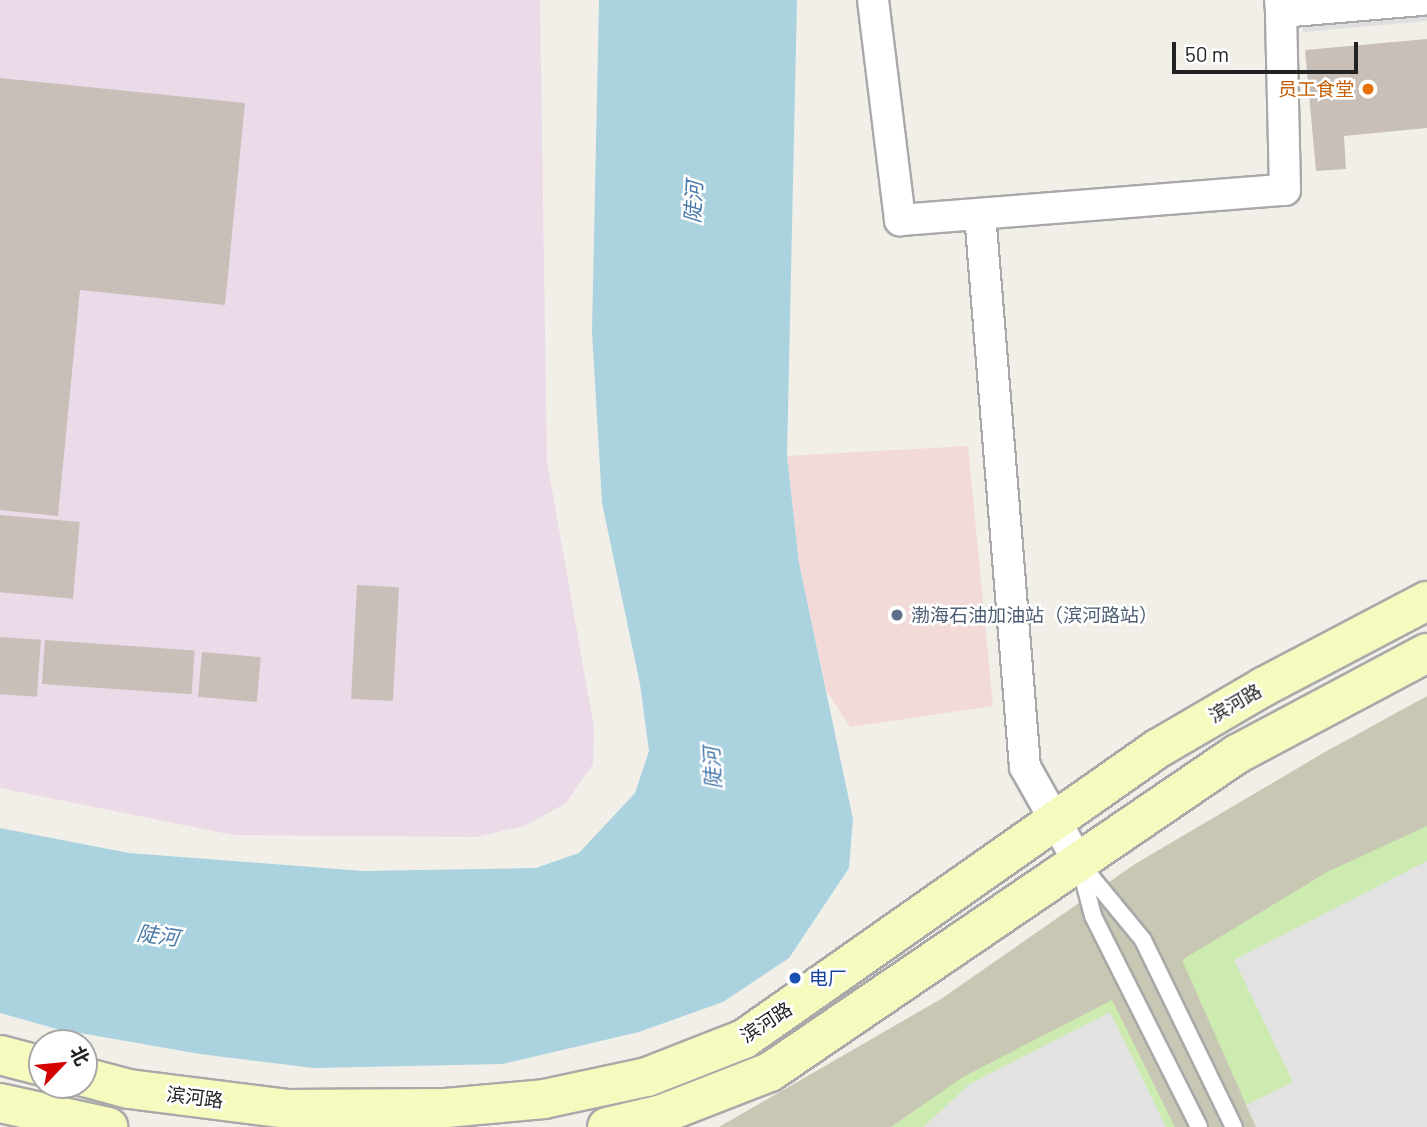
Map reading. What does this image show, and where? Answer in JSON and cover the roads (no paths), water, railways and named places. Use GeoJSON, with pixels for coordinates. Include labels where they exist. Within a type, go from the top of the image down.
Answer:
{"type":"FeatureCollection","features":[{"type":"Feature","properties":{"kind":"main road","name":"滨河路"},"geometry":{"type":"LineString","coordinates":[[98,1081],[129,1089],[300,1109],[446,1108],[544,1099],[647,1077],[744,1039],[1057,822],[1157,749],[1263,687],[1427,601]]}},
{"type":"Feature","properties":{"kind":"main road"},"geometry":{"type":"LineString","coordinates":[[607,1127],[662,1114],[769,1072],[1237,754],[1427,653]]}},
{"type":"Feature","properties":{"kind":"main road"},"geometry":{"type":"LineString","coordinates":[[0,1055],[28,1062]]}},
{"type":"Feature","properties":{"kind":"main road"},"geometry":{"type":"LineString","coordinates":[[0,1103],[108,1127]]}},
{"type":"Feature","properties":{"kind":"street"},"geometry":{"type":"LineString","coordinates":[[873,0],[900,220],[1285,190],[1281,6],[1421,0]]}},
{"type":"Feature","properties":{"kind":"street"},"geometry":{"type":"LineString","coordinates":[[979,214],[1026,766],[1078,861]]}},
{"type":"Feature","properties":{"kind":"lane"},"geometry":{"type":"LineString","coordinates":[[1078,861],[1093,916],[1199,1127]]}},
{"type":"Feature","properties":{"kind":"lane"},"geometry":{"type":"LineString","coordinates":[[1078,861],[1143,940],[1234,1127]]}},
{"type":"Feature","properties":{"kind":"water","name":"陡河"},"geometry":{"type":"Polygon","coordinates":[[[599,0],[797,0],[787,456],[799,563],[853,819],[849,868],[789,958],[723,1002],[639,1032],[503,1064],[314,1068],[200,1054],[98,1036],[98,1029],[57,1029],[0,1013],[0,828],[129,853],[363,871],[536,868],[579,853],[635,793],[649,751],[640,684],[602,503],[592,331],[599,0]]]}},
{"type":"Feature","properties":{"kind":"place","name":"员工食堂"},"geometry":{"type":"Point","coordinates":[1368,89]}},
{"type":"Feature","properties":{"kind":"place","name":"渤海石油加油站（滨河路站）"},"geometry":{"type":"Point","coordinates":[897,615]}},
{"type":"Feature","properties":{"kind":"place","name":"电厂"},"geometry":{"type":"Point","coordinates":[795,978]}}]}
